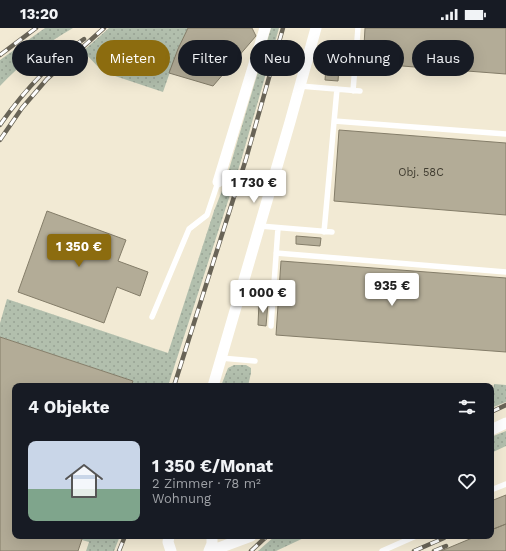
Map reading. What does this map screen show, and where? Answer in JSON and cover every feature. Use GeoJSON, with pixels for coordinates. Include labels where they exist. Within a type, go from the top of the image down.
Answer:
{"type":"FeatureCollection","features":[{"type":"Feature","properties":{"kind":"street"},"geometry":{"type":"LineString","coordinates":[[218,182],[265,28]]}},
{"type":"Feature","properties":{"kind":"street"},"geometry":{"type":"LineString","coordinates":[[214,383],[316,28]]}},
{"type":"Feature","properties":{"kind":"street"},"geometry":{"type":"LineString","coordinates":[[494,429],[506,423]]}},
{"type":"Feature","properties":{"kind":"street"},"geometry":{"type":"LineString","coordinates":[[210,551],[212,539]]}},
{"type":"Feature","properties":{"kind":"street"},"geometry":{"type":"LineString","coordinates":[[210,551],[243,539]]}},
{"type":"Feature","properties":{"kind":"lane"},"geometry":{"type":"LineString","coordinates":[[352,91],[358,28]]}},
{"type":"Feature","properties":{"kind":"lane"},"geometry":{"type":"LineString","coordinates":[[300,86],[360,91]]}},
{"type":"Feature","properties":{"kind":"lane"},"geometry":{"type":"LineString","coordinates":[[324,232],[337,89]]}},
{"type":"Feature","properties":{"kind":"lane"},"geometry":{"type":"LineString","coordinates":[[334,121],[506,134]]}},
{"type":"Feature","properties":{"kind":"lane"},"geometry":{"type":"LineString","coordinates":[[152,317],[189,229],[207,215],[218,182]]}},
{"type":"Feature","properties":{"kind":"lane"},"geometry":{"type":"LineString","coordinates":[[260,226],[332,232]]}},
{"type":"Feature","properties":{"kind":"lane"},"geometry":{"type":"LineString","coordinates":[[271,326],[278,228]]}},
{"type":"Feature","properties":{"kind":"lane"},"geometry":{"type":"LineString","coordinates":[[276,253],[506,272]]}},
{"type":"Feature","properties":{"kind":"lane"},"geometry":{"type":"LineString","coordinates":[[221,358],[255,361]]}},
{"type":"Feature","properties":{"kind":"lane"},"geometry":{"type":"LineString","coordinates":[[494,489],[506,484]]}},
{"type":"Feature","properties":{"kind":"lane"},"geometry":{"type":"LineString","coordinates":[[382,551],[409,539]]}},
{"type":"Feature","properties":{"kind":"green space"},"geometry":{"type":"Polygon","coordinates":[[[45,28],[73,28],[53,40],[28,40],[45,28]]]}},
{"type":"Feature","properties":{"kind":"green space"},"geometry":{"type":"Polygon","coordinates":[[[109,28],[188,28],[182,40],[178,40],[178,49],[170,72],[170,40],[96,40],[96,65],[88,56],[88,47],[109,28]]]}},
{"type":"Feature","properties":{"kind":"green space"},"geometry":{"type":"Polygon","coordinates":[[[271,28],[279,28],[276,40],[267,40],[271,28]]]}},
{"type":"Feature","properties":{"kind":"green space"},"geometry":{"type":"Polygon","coordinates":[[[12,51],[12,74],[0,86],[0,60],[12,51]]]}},
{"type":"Feature","properties":{"kind":"green space"},"geometry":{"type":"Polygon","coordinates":[[[115,76],[169,76],[163,92],[115,76]]]}},
{"type":"Feature","properties":{"kind":"green space"},"geometry":{"type":"Polygon","coordinates":[[[257,76],[265,76],[240,164],[169,383],[132,383],[133,381],[0,337],[0,323],[7,299],[168,353],[214,211],[225,183],[257,76]]]}},
{"type":"Feature","properties":{"kind":"green space"},"geometry":{"type":"Polygon","coordinates":[[[234,365],[246,365],[251,368],[249,383],[222,383],[228,368],[234,365]]]}},
{"type":"Feature","properties":{"kind":"green space"},"geometry":{"type":"Polygon","coordinates":[[[494,384],[506,385],[506,402],[494,407],[494,384]]]}},
{"type":"Feature","properties":{"kind":"green space"},"geometry":{"type":"Polygon","coordinates":[[[506,431],[506,446],[494,452],[494,436],[506,431]]]}},
{"type":"Feature","properties":{"kind":"green space"},"geometry":{"type":"Polygon","coordinates":[[[119,539],[114,551],[86,551],[89,542],[82,540],[119,539]]]}},
{"type":"Feature","properties":{"kind":"green space"},"geometry":{"type":"Polygon","coordinates":[[[272,539],[302,539],[276,551],[258,551],[272,539]]]}},
{"type":"Feature","properties":{"kind":"building"},"geometry":{"type":"Polygon","coordinates":[[[188,28],[252,28],[256,36],[253,40],[250,40],[250,43],[242,52],[242,40],[182,40],[188,28]]]}},
{"type":"Feature","properties":{"kind":"building"},"geometry":{"type":"Polygon","coordinates":[[[365,28],[506,28],[506,74],[474,72],[474,40],[412,40],[412,67],[404,66],[404,40],[364,40],[365,28]]]}},
{"type":"Feature","properties":{"kind":"building"},"geometry":{"type":"Polygon","coordinates":[[[178,49],[178,76],[170,73],[178,49]]]}},
{"type":"Feature","properties":{"kind":"building"},"geometry":{"type":"Polygon","coordinates":[[[179,76],[222,76],[213,86],[179,76]]]}},
{"type":"Feature","properties":{"kind":"building"},"geometry":{"type":"Polygon","coordinates":[[[325,76],[338,76],[338,81],[325,80],[325,76]]]}},
{"type":"Feature","properties":{"kind":"building"},"geometry":{"type":"Polygon","coordinates":[[[339,130],[506,143],[506,215],[334,201],[339,130]]]}},
{"type":"Feature","properties":{"kind":"building"},"geometry":{"type":"Polygon","coordinates":[[[47,211],[126,240],[118,261],[148,272],[140,296],[117,287],[104,323],[18,292],[47,211]]]}},
{"type":"Feature","properties":{"kind":"building"},"geometry":{"type":"Polygon","coordinates":[[[296,236],[321,238],[320,246],[296,244],[296,236]]]}},
{"type":"Feature","properties":{"kind":"building"},"geometry":{"type":"Polygon","coordinates":[[[281,261],[506,278],[506,352],[276,335],[281,261]]]}},
{"type":"Feature","properties":{"kind":"building"},"geometry":{"type":"Polygon","coordinates":[[[259,302],[268,303],[266,326],[258,325],[259,302]]]}},
{"type":"Feature","properties":{"kind":"building"},"geometry":{"type":"Polygon","coordinates":[[[0,337],[133,381],[132,383],[12,383],[12,539],[82,539],[78,551],[0,551],[0,337]]]}},
{"type":"Feature","properties":{"kind":"building"},"geometry":{"type":"Polygon","coordinates":[[[506,495],[506,524],[494,529],[494,500],[506,495]]]}},
{"type":"Feature","properties":{"kind":"building"},"geometry":{"type":"Polygon","coordinates":[[[506,524],[506,551],[441,551],[470,539],[494,539],[494,529],[506,524]]]}},
{"type":"Feature","properties":{"kind":"railway"},"geometry":{"type":"LineString","coordinates":[[0,55],[36,28]]}},
{"type":"Feature","properties":{"kind":"railway"},"geometry":{"type":"LineString","coordinates":[[0,140],[22,108],[47,79],[104,28]]}},
{"type":"Feature","properties":{"kind":"railway"},"geometry":{"type":"LineString","coordinates":[[175,383],[246,159],[283,28]]}},
{"type":"Feature","properties":{"kind":"railway"},"geometry":{"type":"LineString","coordinates":[[0,125],[38,78],[84,39]]}},
{"type":"Feature","properties":{"kind":"railway"},"geometry":{"type":"LineString","coordinates":[[494,411],[506,405]]}},
{"type":"Feature","properties":{"kind":"railway"},"geometry":{"type":"LineString","coordinates":[[119,551],[124,539]]}},
{"type":"Feature","properties":{"kind":"railway"},"geometry":{"type":"LineString","coordinates":[[251,551],[264,539]]}},
{"type":"Feature","properties":{"kind":"railway"},"geometry":{"type":"LineString","coordinates":[[414,551],[442,539]]}},
{"type":"Feature","properties":{"kind":"railway"},"geometry":{"type":"LineString","coordinates":[[434,551],[446,546]]}}]}
